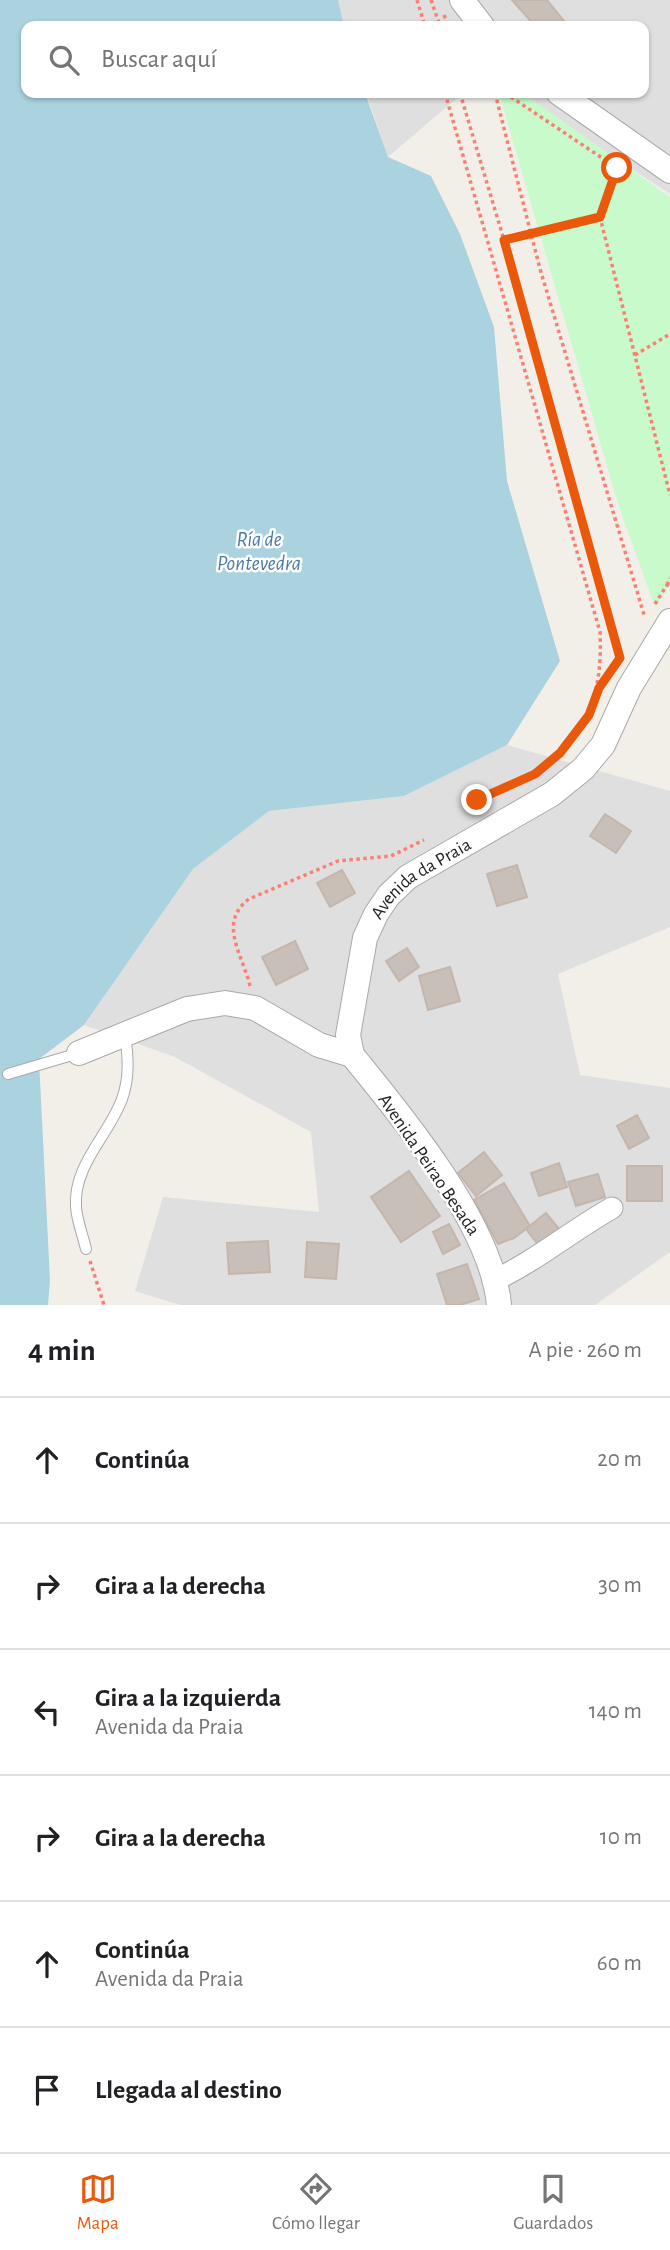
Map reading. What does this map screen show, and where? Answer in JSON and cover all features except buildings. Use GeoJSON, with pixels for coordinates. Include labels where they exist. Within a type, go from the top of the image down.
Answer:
{"type":"FeatureCollection","features":[{"type":"Feature","properties":{"kind":"street"},"geometry":{"type":"LineString","coordinates":[[462,0],[478,21]]}},
{"type":"Feature","properties":{"kind":"street"},"geometry":{"type":"LineString","coordinates":[[566,98],[670,171]]}},
{"type":"Feature","properties":{"kind":"street","name":"Avenida da Praia"},"geometry":{"type":"LineString","coordinates":[[352,1055],[348,1035],[353,999],[365,938],[376,914],[408,877],[552,794],[583,769],[603,745],[629,688],[670,621]]}},
{"type":"Feature","properties":{"kind":"street"},"geometry":{"type":"LineString","coordinates":[[79,1053],[187,1009],[225,1003],[255,1008],[319,1045],[352,1055]]}},
{"type":"Feature","properties":{"kind":"street","name":"Avenida Peirao Besada"},"geometry":{"type":"LineString","coordinates":[[352,1055],[434,1166],[481,1241],[499,1305]]}},
{"type":"Feature","properties":{"kind":"street"},"geometry":{"type":"LineString","coordinates":[[493,1281],[525,1266],[578,1227],[612,1208]]}},
{"type":"Feature","properties":{"kind":"lane"},"geometry":{"type":"LineString","coordinates":[[86,1250],[76,1207],[80,1181],[93,1150],[122,1099],[129,1064],[125,1034]]}},
{"type":"Feature","properties":{"kind":"lane"},"geometry":{"type":"LineString","coordinates":[[8,1074],[79,1053]]}},
{"type":"Feature","properties":{"kind":"path"},"geometry":{"type":"LineString","coordinates":[[417,0],[423,21]]}},
{"type":"Feature","properties":{"kind":"path"},"geometry":{"type":"LineString","coordinates":[[431,0],[438,21]]}},
{"type":"Feature","properties":{"kind":"path","name":"Avenida da Praia"},"geometry":{"type":"LineString","coordinates":[[446,98],[600,632],[599,688],[589,715],[560,753],[535,774],[477,800],[480,814],[515,815]]}},
{"type":"Feature","properties":{"kind":"path"},"geometry":{"type":"LineString","coordinates":[[461,98],[504,240],[620,658],[599,688]]}},
{"type":"Feature","properties":{"kind":"path"},"geometry":{"type":"LineString","coordinates":[[496,98],[531,234],[645,618]]}},
{"type":"Feature","properties":{"kind":"path"},"geometry":{"type":"LineString","coordinates":[[512,98],[617,168],[600,217],[670,495]]}},
{"type":"Feature","properties":{"kind":"path"},"geometry":{"type":"LineString","coordinates":[[504,240],[600,217]]}},
{"type":"Feature","properties":{"kind":"path"},"geometry":{"type":"LineString","coordinates":[[635,355],[670,334]]}},
{"type":"Feature","properties":{"kind":"path"},"geometry":{"type":"LineString","coordinates":[[667,585],[670,578]]}},
{"type":"Feature","properties":{"kind":"path"},"geometry":{"type":"LineString","coordinates":[[255,1008],[246,970],[231,931],[240,906],[249,899],[338,861],[391,856],[429,838]]}},
{"type":"Feature","properties":{"kind":"path"},"geometry":{"type":"LineString","coordinates":[[86,1250],[104,1305]]}},
{"type":"Feature","properties":{"kind":"shaded area"},"geometry":{"type":"Polygon","coordinates":[[[333,0],[670,0],[670,194],[523,98],[649,98],[649,21],[342,21],[333,0]]]}},
{"type":"Feature","properties":{"kind":"shaded area"},"geometry":{"type":"Polygon","coordinates":[[[368,98],[457,98],[388,157],[368,98]]]}},
{"type":"Feature","properties":{"kind":"shaded area"},"geometry":{"type":"Polygon","coordinates":[[[507,745],[670,791],[670,927],[558,974],[580,1075],[670,1088],[670,1252],[595,1305],[180,1305],[135,1291],[163,1197],[319,1212],[311,1132],[175,1057],[84,1025],[193,869],[269,811],[404,796],[507,745]]]}},
{"type":"Feature","properties":{"kind":"green space"},"geometry":{"type":"Polygon","coordinates":[[[500,98],[530,98],[670,197],[670,584],[655,607],[618,504],[500,98]]]}},
{"type":"Feature","properties":{"kind":"water","name":"Ría de Pontevedra"},"geometry":{"type":"Polygon","coordinates":[[[0,0],[338,0],[343,21],[21,21],[21,98],[367,98],[388,157],[431,176],[460,234],[494,327],[507,481],[560,661],[507,745],[404,796],[269,811],[193,869],[84,1025],[39,1059],[50,1281],[48,1305],[0,1305],[0,0]]]}},
{"type":"Feature","properties":{"kind":"route"},"geometry":{"type":"LineString","coordinates":[[477,800],[535,774],[560,753],[589,715],[599,688],[620,658],[504,240],[600,217],[617,168]]}}]}
